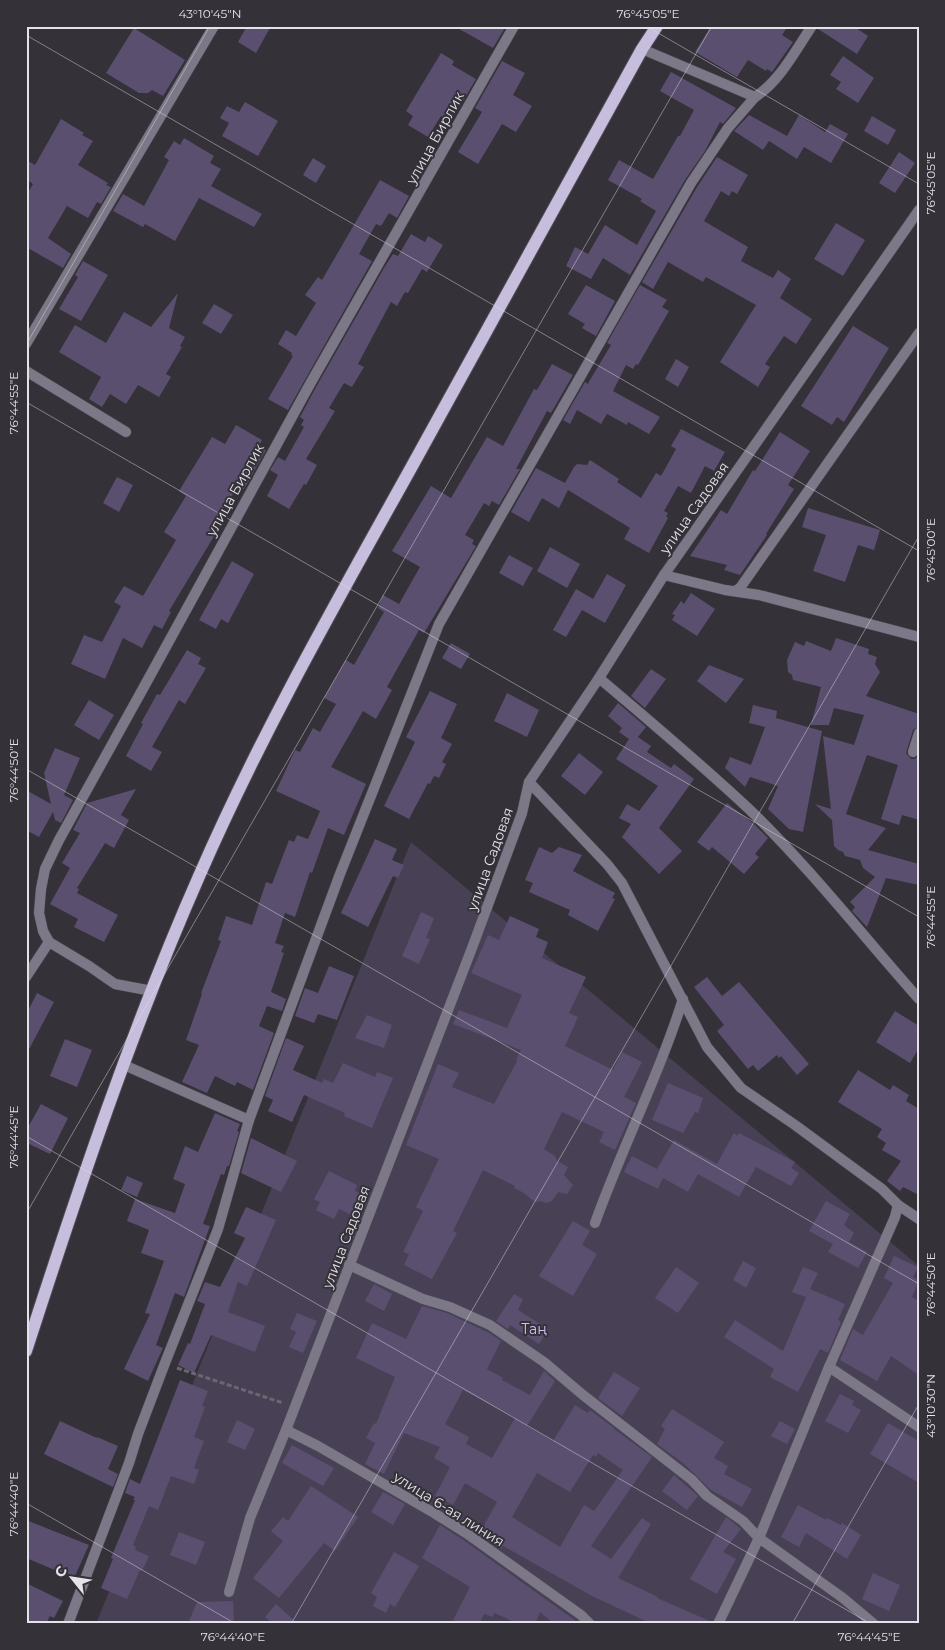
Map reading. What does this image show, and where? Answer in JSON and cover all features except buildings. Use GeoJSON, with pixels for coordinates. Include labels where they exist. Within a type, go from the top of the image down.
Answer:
{"type":"FeatureCollection","features":[{"type":"Feature","properties":{"kind":"main road"},"geometry":{"type":"LineString","coordinates":[[26,1350],[97,1136],[200,872],[268,732],[328,617],[642,49],[657,26]]}},
{"type":"Feature","properties":{"kind":"street"},"geometry":{"type":"LineString","coordinates":[[26,344],[214,26]]}},
{"type":"Feature","properties":{"kind":"street","name":"улица Бирлик"},"geometry":{"type":"LineString","coordinates":[[49,942],[43,932],[39,913],[45,869],[58,840],[310,384],[514,26]]}},
{"type":"Feature","properties":{"kind":"street"},"geometry":{"type":"LineString","coordinates":[[68,1624],[129,1463],[138,1434],[218,1229],[249,1120],[340,874],[439,624],[691,183],[728,128],[755,97],[764,91],[777,77],[812,26]]}},
{"type":"Feature","properties":{"kind":"street"},"geometry":{"type":"LineString","coordinates":[[642,49],[755,97]]}},
{"type":"Feature","properties":{"kind":"street","name":"улица Садовая"},"geometry":{"type":"LineString","coordinates":[[229,1592],[250,1518],[295,1407],[507,856],[522,812],[529,782],[599,678],[664,575],[919,210]]}},
{"type":"Feature","properties":{"kind":"street"},"geometry":{"type":"LineString","coordinates":[[735,591],[740,588],[919,334]]}},
{"type":"Feature","properties":{"kind":"street"},"geometry":{"type":"LineString","coordinates":[[26,371],[126,432]]}},
{"type":"Feature","properties":{"kind":"street"},"geometry":{"type":"LineString","coordinates":[[664,575],[759,595],[919,638]]}},
{"type":"Feature","properties":{"kind":"street"},"geometry":{"type":"LineString","coordinates":[[599,678],[670,738],[750,810],[787,848],[919,999]]}},
{"type":"Feature","properties":{"kind":"street"},"geometry":{"type":"LineString","coordinates":[[913,752],[919,733]]}},
{"type":"Feature","properties":{"kind":"street"},"geometry":{"type":"LineString","coordinates":[[529,782],[608,864],[622,883],[707,1047],[741,1088],[795,1125],[882,1189],[898,1205],[919,1218]]}},
{"type":"Feature","properties":{"kind":"street"},"geometry":{"type":"LineString","coordinates":[[26,977],[49,942],[115,984],[152,991]]}},
{"type":"Feature","properties":{"kind":"street"},"geometry":{"type":"LineString","coordinates":[[595,1223],[611,1178],[672,1033],[682,999]]}},
{"type":"Feature","properties":{"kind":"street"},"geometry":{"type":"LineString","coordinates":[[124,1065],[249,1120]]}},
{"type":"Feature","properties":{"kind":"street"},"geometry":{"type":"LineString","coordinates":[[718,1624],[759,1538],[829,1368],[895,1217],[898,1205]]}},
{"type":"Feature","properties":{"kind":"street"},"geometry":{"type":"LineString","coordinates":[[349,1266],[490,1325],[515,1341],[692,1480],[707,1496],[743,1521],[759,1538],[843,1598],[874,1624]]}},
{"type":"Feature","properties":{"kind":"street"},"geometry":{"type":"LineString","coordinates":[[829,1368],[919,1427]]}},
{"type":"Feature","properties":{"kind":"street","name":"улица 6-ая линия"},"geometry":{"type":"LineString","coordinates":[[286,1430],[318,1446],[458,1528],[581,1615],[590,1624]]}},
{"type":"Feature","properties":{"kind":"path"},"geometry":{"type":"LineString","coordinates":[[165,1364],[295,1407]]}},
{"type":"Feature","properties":{"kind":"green space","name":"Таң"},"geometry":{"type":"Polygon","coordinates":[[[411,842],[919,1266],[919,1624],[96,1624],[411,842]]]}}]}
